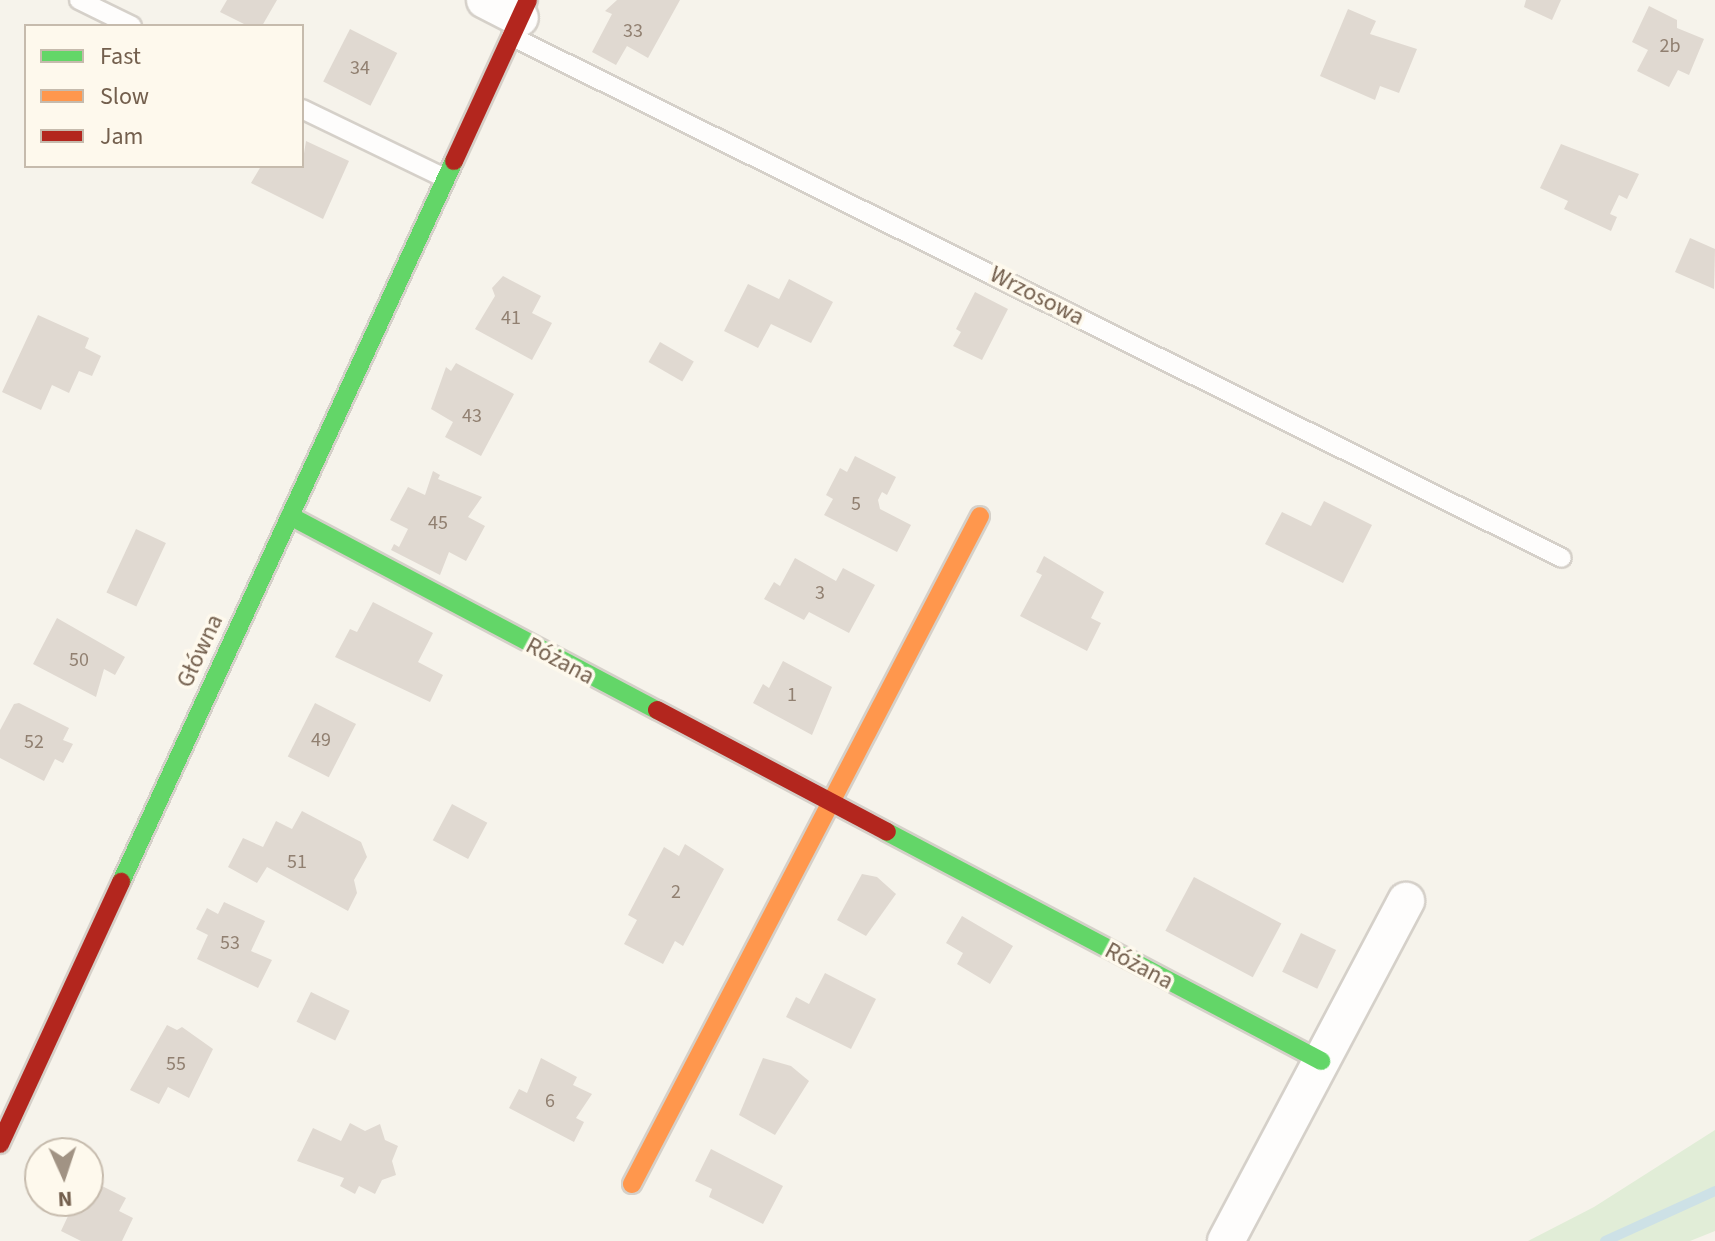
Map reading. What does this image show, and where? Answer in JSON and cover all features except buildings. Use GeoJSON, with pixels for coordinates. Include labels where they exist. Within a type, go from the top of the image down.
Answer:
{"type":"FeatureCollection","features":[{"type":"Feature","properties":{"kind":"street"},"geometry":{"type":"LineString","coordinates":[[485,0],[520,18]]}},
{"type":"Feature","properties":{"kind":"street","name":"Główna"},"geometry":{"type":"LineString","coordinates":[[0,1144],[520,18]]}},
{"type":"Feature","properties":{"kind":"street","name":"Różana"},"geometry":{"type":"LineString","coordinates":[[290,516],[830,805],[1321,1061]]}},
{"type":"Feature","properties":{"kind":"street"},"geometry":{"type":"LineString","coordinates":[[632,1184],[980,516]]}},
{"type":"Feature","properties":{"kind":"street"},"geometry":{"type":"LineString","coordinates":[[1226,1241],[1406,901]]}},
{"type":"Feature","properties":{"kind":"lane"},"geometry":{"type":"LineString","coordinates":[[79,0],[128,24]]}},
{"type":"Feature","properties":{"kind":"lane","name":"Wrzosowa"},"geometry":{"type":"LineString","coordinates":[[520,18],[1562,558]]}},
{"type":"Feature","properties":{"kind":"lane"},"geometry":{"type":"LineString","coordinates":[[304,110],[445,178]]}},
{"type":"Feature","properties":{"kind":"green space"},"geometry":{"type":"Polygon","coordinates":[[[1715,1130],[1715,1231],[1690,1241],[1528,1241],[1594,1207],[1715,1130]]]}},
{"type":"Feature","properties":{"kind":"waterway"},"geometry":{"type":"LineString","coordinates":[[1605,1241],[1715,1191]]}},
{"type":"Feature","properties":{"kind":"traffic: fast"},"geometry":{"type":"LineString","coordinates":[[121,882],[454,161]]}},
{"type":"Feature","properties":{"kind":"traffic: fast"},"geometry":{"type":"LineString","coordinates":[[290,516],[657,710]]}},
{"type":"Feature","properties":{"kind":"traffic: fast"},"geometry":{"type":"LineString","coordinates":[[887,832],[1321,1061]]}},
{"type":"Feature","properties":{"kind":"traffic: slow"},"geometry":{"type":"LineString","coordinates":[[632,1184],[980,516]]}},
{"type":"Feature","properties":{"kind":"traffic: jam"},"geometry":{"type":"LineString","coordinates":[[454,161],[528,0]]}},
{"type":"Feature","properties":{"kind":"traffic: jam"},"geometry":{"type":"LineString","coordinates":[[657,710],[887,832]]}},
{"type":"Feature","properties":{"kind":"traffic: jam"},"geometry":{"type":"LineString","coordinates":[[0,1144],[121,882]]}}]}
